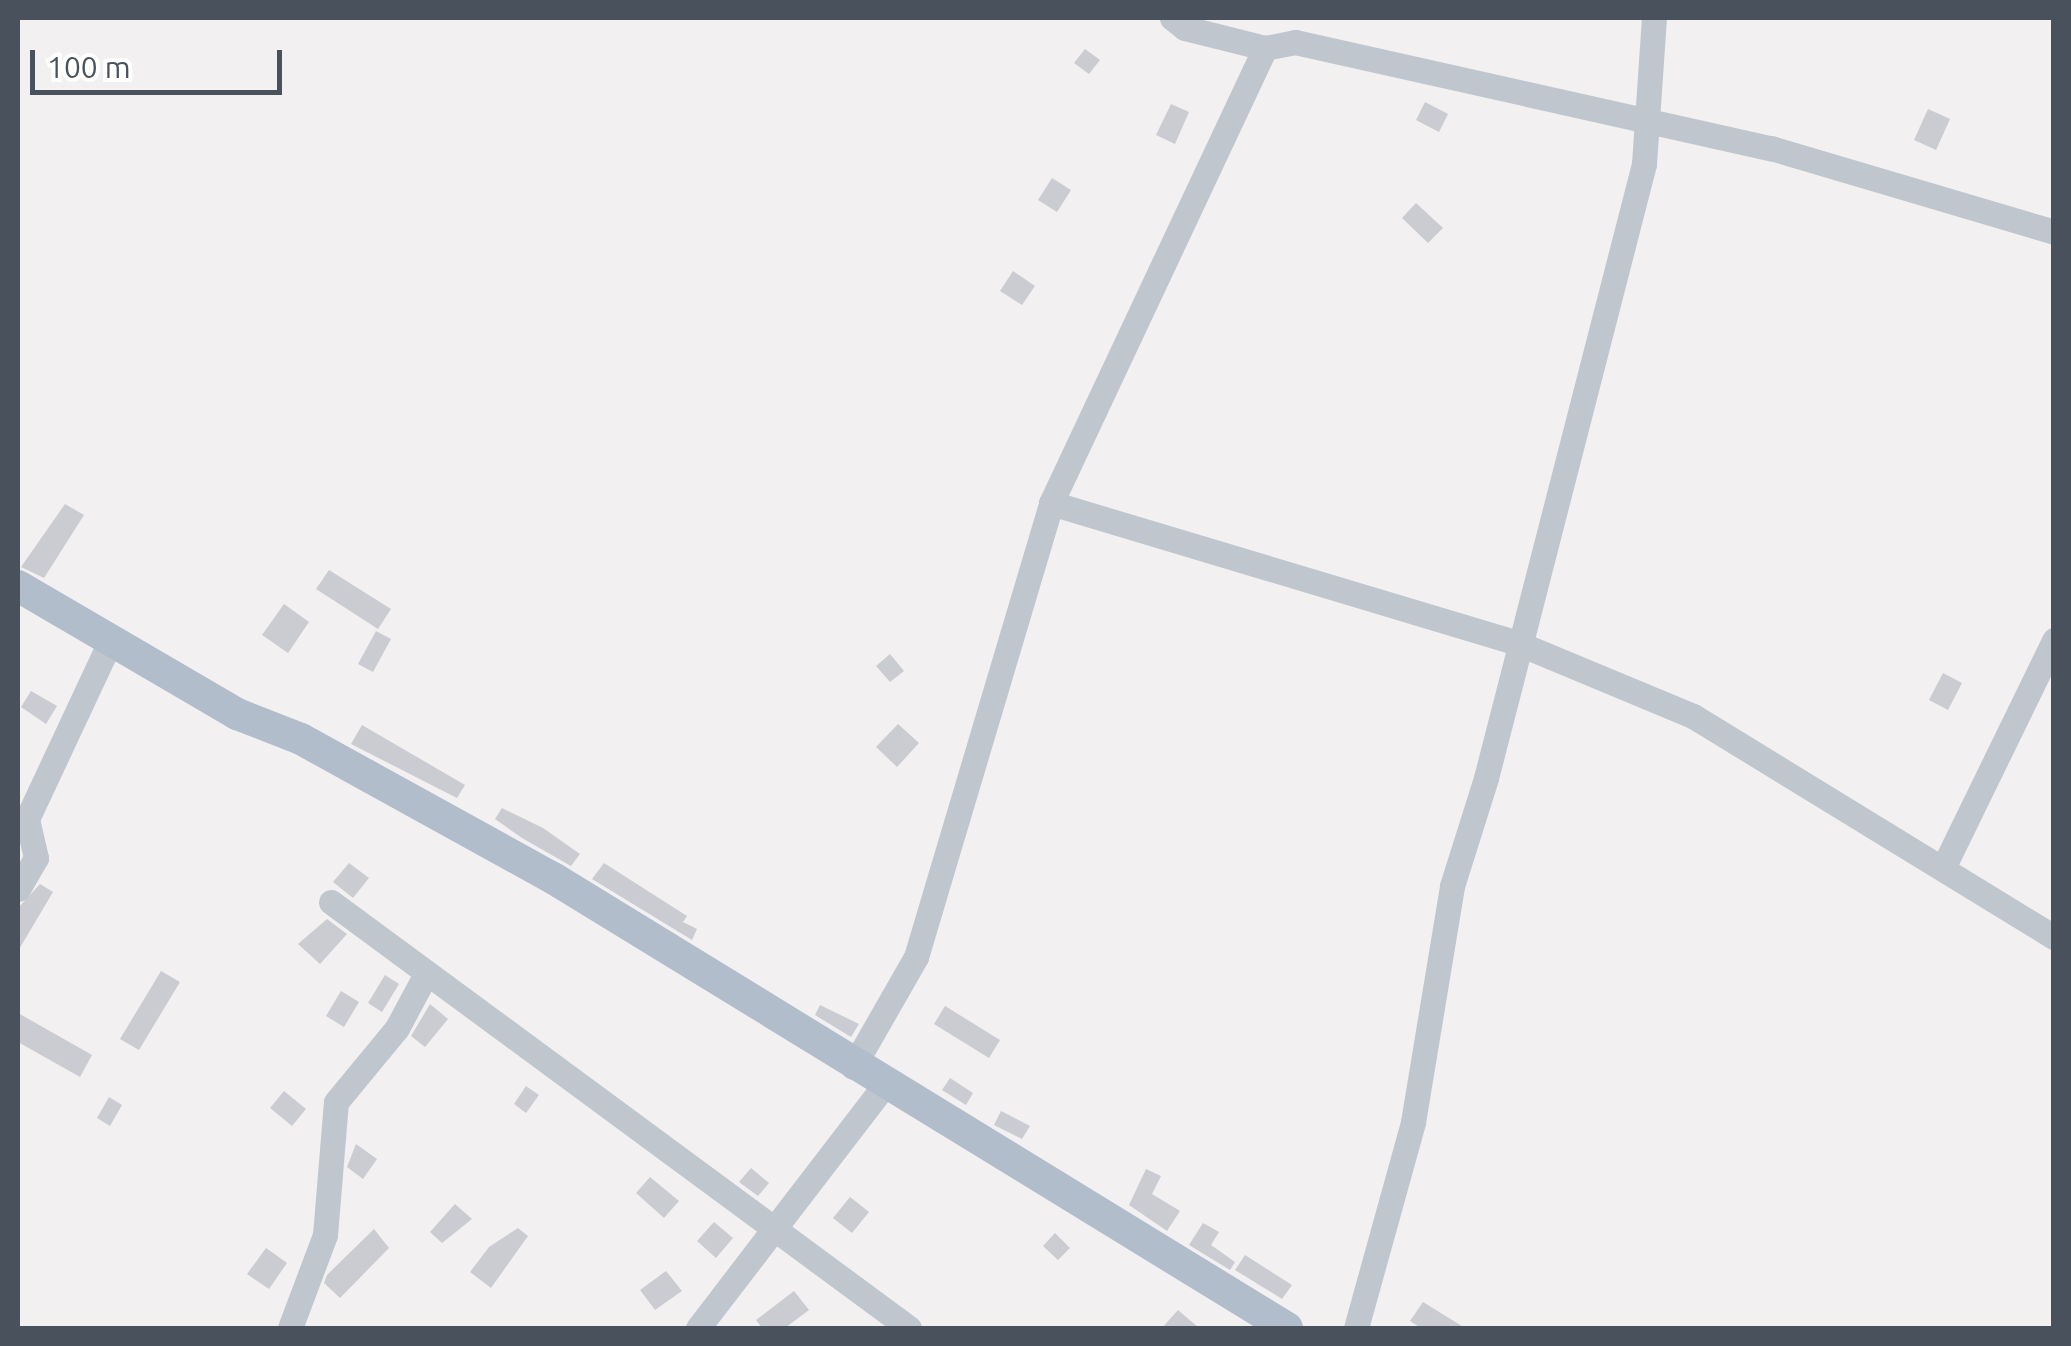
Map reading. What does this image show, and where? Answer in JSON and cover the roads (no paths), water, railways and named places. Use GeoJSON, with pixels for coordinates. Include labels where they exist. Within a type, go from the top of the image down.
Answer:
{"type":"FeatureCollection","features":[{"type":"Feature","properties":{"kind":"main road"},"geometry":{"type":"LineString","coordinates":[[18,586],[110,642],[553,878],[853,1067],[1286,1328]]}},
{"type":"Feature","properties":{"kind":"street"},"geometry":{"type":"LineString","coordinates":[[1172,18],[1184,28],[1265,48],[1296,42],[1852,168],[2054,232]]}},
{"type":"Feature","properties":{"kind":"street"},"geometry":{"type":"LineString","coordinates":[[1356,1328],[1397,1196],[1452,886],[1520,644],[1650,120],[1654,18]]}},
{"type":"Feature","properties":{"kind":"street"},"geometry":{"type":"LineString","coordinates":[[853,1067],[916,957],[1051,502],[1265,48]]}},
{"type":"Feature","properties":{"kind":"street"},"geometry":{"type":"LineString","coordinates":[[1051,502],[1520,644],[1693,716],[2054,937]]}},
{"type":"Feature","properties":{"kind":"street"},"geometry":{"type":"LineString","coordinates":[[1943,868],[2054,640]]}},
{"type":"Feature","properties":{"kind":"street"},"geometry":{"type":"LineString","coordinates":[[18,889],[36,858],[27,819],[110,642]]}},
{"type":"Feature","properties":{"kind":"street"},"geometry":{"type":"LineString","coordinates":[[331,902],[774,1234],[909,1328]]}},
{"type":"Feature","properties":{"kind":"street"},"geometry":{"type":"LineString","coordinates":[[290,1328],[325,1235],[336,1102],[396,1028],[426,974]]}},
{"type":"Feature","properties":{"kind":"street"},"geometry":{"type":"LineString","coordinates":[[698,1328],[884,1086]]}}]}
